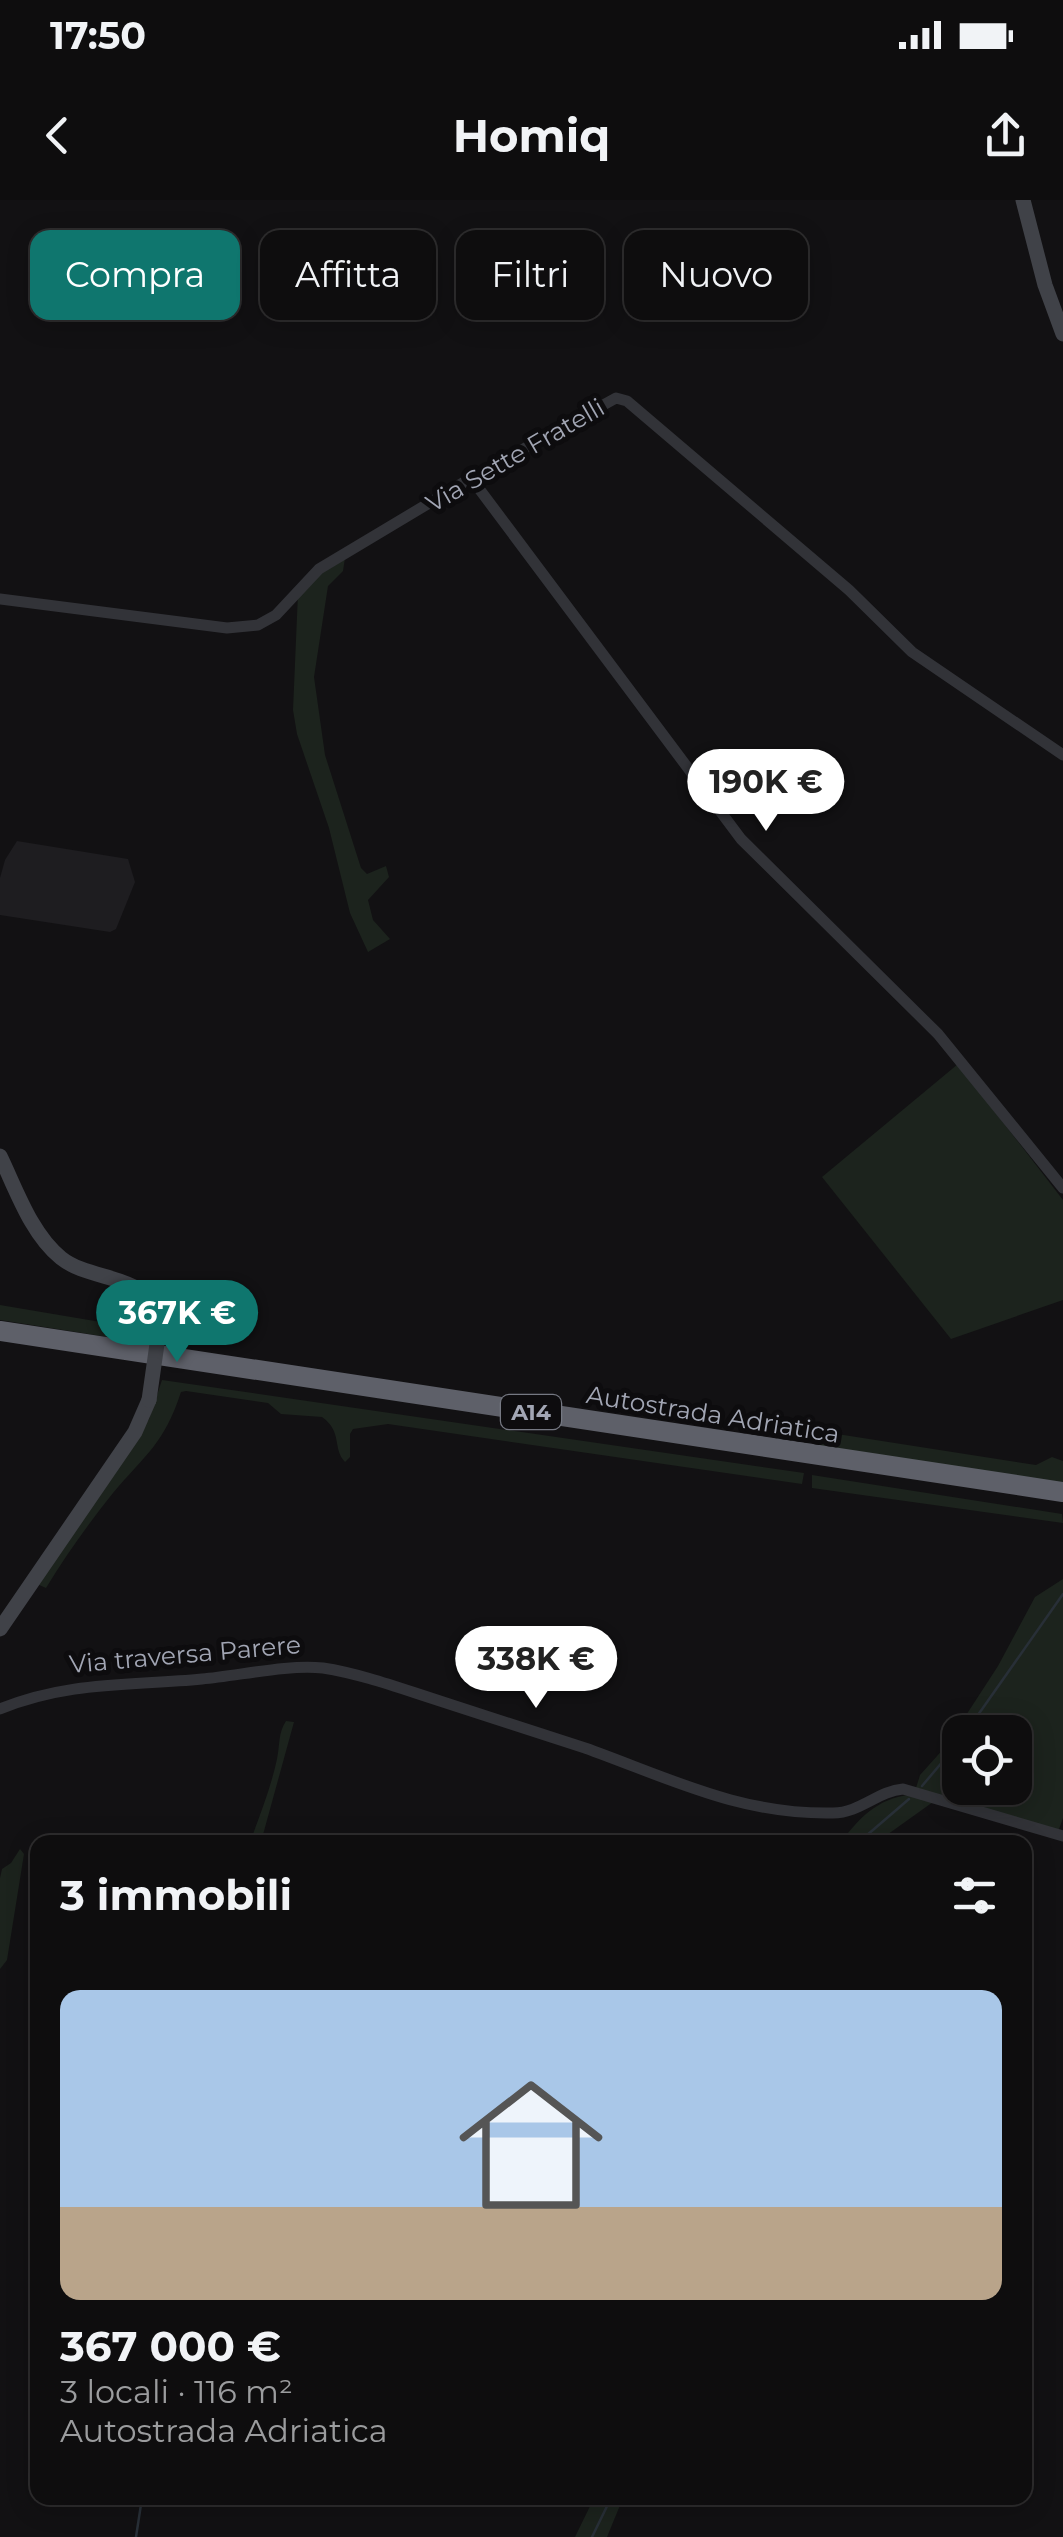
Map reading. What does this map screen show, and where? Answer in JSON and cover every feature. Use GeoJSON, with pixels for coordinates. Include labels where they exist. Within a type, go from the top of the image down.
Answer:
{"type":"FeatureCollection","features":[{"type":"Feature","properties":{"kind":"highway","name":"Autostrada Adriatica"},"geometry":{"type":"LineString","coordinates":[[0,1330],[1063,1492]]}},
{"type":"Feature","properties":{"kind":"highway","name":"Autostrada Adriatica"},"geometry":{"type":"LineString","coordinates":[[0,1344],[1063,1506]]}},
{"type":"Feature","properties":{"kind":"street"},"geometry":{"type":"LineString","coordinates":[[1027,203],[1045,284],[1063,334]]}},
{"type":"Feature","properties":{"kind":"street","name":"Via Sette Fratelli"},"geometry":{"type":"LineString","coordinates":[[0,599],[226,628],[258,625],[276,615],[319,569],[471,478],[616,398],[627,401],[849,590],[912,652],[1063,755]]}},
{"type":"Feature","properties":{"kind":"street"},"geometry":{"type":"LineString","coordinates":[[471,478],[742,839],[938,1034],[1063,1188]]}},
{"type":"Feature","properties":{"kind":"street"},"geometry":{"type":"LineString","coordinates":[[0,1156],[41,1236],[56,1254],[70,1264],[143,1290],[156,1305],[160,1323],[149,1400],[134,1432],[0,1628]]}},
{"type":"Feature","properties":{"kind":"street","name":"Via traversa Parere"},"geometry":{"type":"LineString","coordinates":[[0,1709],[85,1685],[197,1680],[320,1668],[426,1697],[751,1807],[834,1814],[868,1804],[890,1790],[903,1789],[1063,1836]]}},
{"type":"Feature","properties":{"kind":"shaded area"},"geometry":{"type":"Polygon","coordinates":[[[345,558],[343,571],[328,586],[314,677],[325,755],[361,868],[367,874],[386,866],[389,877],[368,900],[373,920],[390,939],[368,952],[350,913],[293,710],[298,593],[321,571],[345,558]]]}},
{"type":"Feature","properties":{"kind":"shaded area"},"geometry":{"type":"Polygon","coordinates":[[[17,841],[128,859],[135,882],[116,929],[110,932],[0,915],[0,878],[17,841]]]}},
{"type":"Feature","properties":{"kind":"shaded area"},"geometry":{"type":"Polygon","coordinates":[[[958,1064],[1063,1200],[1063,1300],[951,1339],[822,1177],[958,1064]]]}},
{"type":"Feature","properties":{"kind":"shaded area"},"geometry":{"type":"Polygon","coordinates":[[[0,1305],[154,1331],[152,1344],[0,1320],[0,1305]]]}},
{"type":"Feature","properties":{"kind":"shaded area"},"geometry":{"type":"Polygon","coordinates":[[[162,1380],[804,1473],[802,1484],[388,1424],[353,1429],[350,1457],[345,1462],[333,1428],[322,1417],[281,1414],[268,1403],[186,1391],[181,1392],[161,1437],[95,1516],[46,1588],[37,1584],[149,1419],[162,1380]]]}},
{"type":"Feature","properties":{"kind":"shaded area"},"geometry":{"type":"Polygon","coordinates":[[[818,1431],[1036,1465],[1052,1457],[1063,1461],[1063,1483],[816,1445],[818,1431]]]}},
{"type":"Feature","properties":{"kind":"shaded area"},"geometry":{"type":"Polygon","coordinates":[[[812,1475],[1062,1514],[1063,1523],[812,1488],[812,1475]]]}},
{"type":"Feature","properties":{"kind":"shaded area"},"geometry":{"type":"Polygon","coordinates":[[[1063,1579],[1063,1818],[1058,1832],[971,1805],[1032,1805],[1032,1715],[966,1715],[1035,1597],[1063,1579]]]}},
{"type":"Feature","properties":{"kind":"shaded area"},"geometry":{"type":"Polygon","coordinates":[[[286,1721],[294,1722],[263,1835],[252,1835],[272,1780],[286,1721]]]}},
{"type":"Feature","properties":{"kind":"shaded area"},"geometry":{"type":"Polygon","coordinates":[[[942,1750],[942,1796],[916,1788],[920,1775],[942,1750]]]}},
{"type":"Feature","properties":{"kind":"shaded area"},"geometry":{"type":"Polygon","coordinates":[[[909,1795],[933,1802],[887,1835],[846,1835],[870,1811],[909,1795]]]}},
{"type":"Feature","properties":{"kind":"shaded area"},"geometry":{"type":"Polygon","coordinates":[[[20,1849],[24,1854],[7,1960],[0,1969],[0,1878],[2,1869],[20,1849]]]}},
{"type":"Feature","properties":{"kind":"shaded area"},"geometry":{"type":"Polygon","coordinates":[[[591,2505],[620,2505],[607,2537],[575,2537],[591,2505]]]}},
{"type":"Feature","properties":{"kind":"waterway"},"geometry":{"type":"LineString","coordinates":[[978,1715],[1063,1594]]}},
{"type":"Feature","properties":{"kind":"waterway"},"geometry":{"type":"LineString","coordinates":[[922,1786],[942,1762]]}},
{"type":"Feature","properties":{"kind":"waterway"},"geometry":{"type":"LineString","coordinates":[[867,1835],[909,1799]]}},
{"type":"Feature","properties":{"kind":"waterway"},"geometry":{"type":"LineString","coordinates":[[136,2537],[141,2505]]}},
{"type":"Feature","properties":{"kind":"waterway"},"geometry":{"type":"LineString","coordinates":[[592,2537],[608,2505]]}}]}
